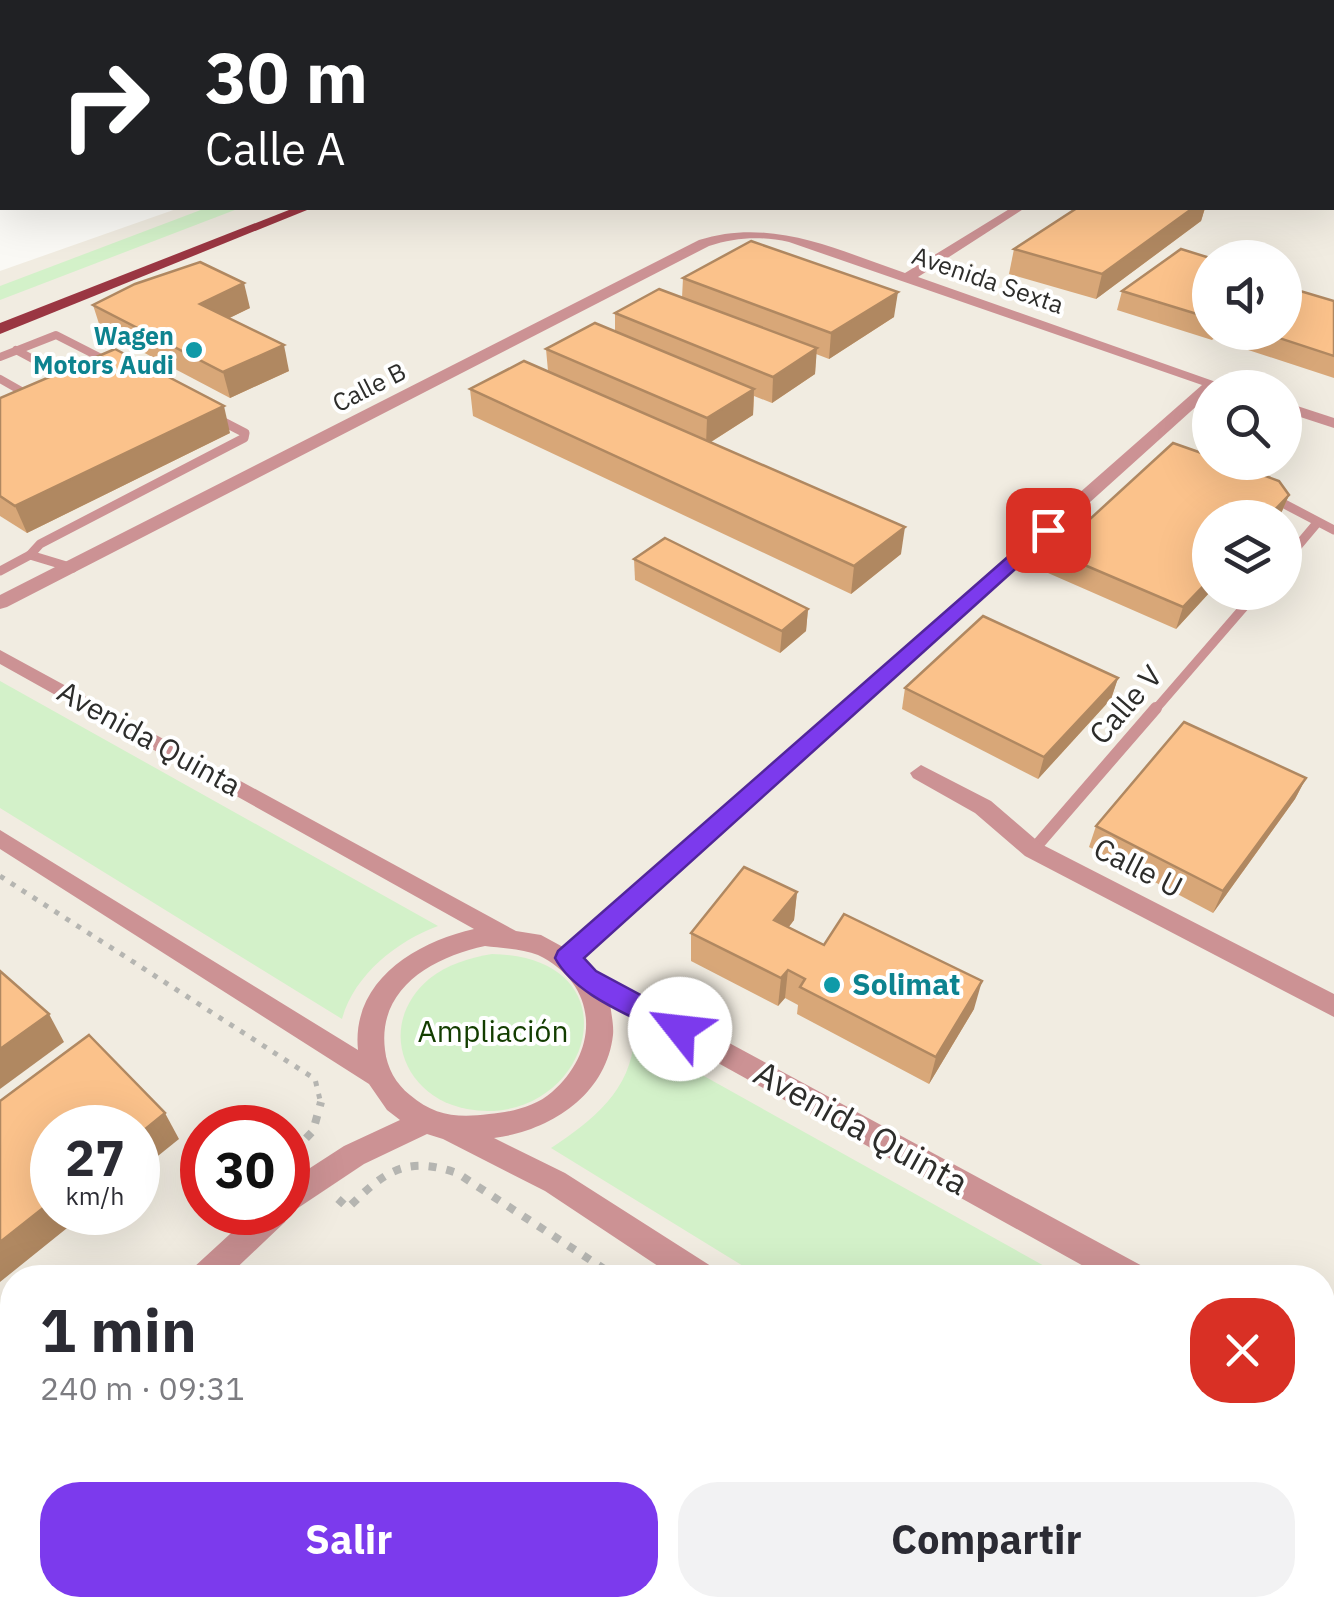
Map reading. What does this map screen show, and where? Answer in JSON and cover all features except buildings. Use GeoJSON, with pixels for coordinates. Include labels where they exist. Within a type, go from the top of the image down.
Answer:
{"type":"FeatureCollection","features":[{"type":"Feature","properties":{"kind":"main road"},"geometry":{"type":"LineString","coordinates":[[0,313],[267,210]]}},
{"type":"Feature","properties":{"kind":"main road"},"geometry":{"type":"LineString","coordinates":[[0,330],[300,210]]}},
{"type":"Feature","properties":{"kind":"street"},"geometry":{"type":"LineString","coordinates":[[908,278],[1015,210]]}},
{"type":"Feature","properties":{"kind":"street","name":"Avenida Sexta"},"geometry":{"type":"LineString","coordinates":[[730,235],[779,236],[1192,371]]}},
{"type":"Feature","properties":{"kind":"street","name":"Calle B"},"geometry":{"type":"LineString","coordinates":[[0,603],[704,243],[730,235]]}},
{"type":"Feature","properties":{"kind":"street"},"geometry":{"type":"LineString","coordinates":[[577,968],[1192,406]]}},
{"type":"Feature","properties":{"kind":"street"},"geometry":{"type":"LineString","coordinates":[[1302,413],[1334,424]]}},
{"type":"Feature","properties":{"kind":"street","name":"Calle B"},"geometry":{"type":"LineString","coordinates":[[0,613],[32,589]]}},
{"type":"Feature","properties":{"kind":"street","name":"Avenida Quinta"},"geometry":{"type":"LineString","coordinates":[[0,656],[510,936]]}},
{"type":"Feature","properties":{"kind":"street","name":"Calle U"},"geometry":{"type":"LineString","coordinates":[[921,773],[983,807],[1033,850],[1334,1006]]}},
{"type":"Feature","properties":{"kind":"street"},"geometry":{"type":"LineString","coordinates":[[0,838],[376,1076]]}},
{"type":"Feature","properties":{"kind":"street"},"geometry":{"type":"LineString","coordinates":[[310,1182],[395,1134],[437,1125],[492,1130],[529,1120],[568,1096],[590,1066],[602,1030],[599,1002],[577,968],[542,944],[510,936],[486,936],[448,944],[401,973],[382,996],[372,1020],[369,1040],[376,1076],[386,1092],[437,1125],[555,1182],[684,1265]]}},
{"type":"Feature","properties":{"kind":"street","name":"Avenida Quinta"},"geometry":{"type":"LineString","coordinates":[[577,968],[1112,1265]]}},
{"type":"Feature","properties":{"kind":"street"},"geometry":{"type":"LineString","coordinates":[[218,1265],[250,1235]]}},
{"type":"Feature","properties":{"kind":"lane"},"geometry":{"type":"LineString","coordinates":[[0,357],[56,335],[126,371]]}},
{"type":"Feature","properties":{"kind":"lane"},"geometry":{"type":"LineString","coordinates":[[16,350],[70,379]]}},
{"type":"Feature","properties":{"kind":"lane"},"geometry":{"type":"LineString","coordinates":[[96,368],[110,362]]}},
{"type":"Feature","properties":{"kind":"lane"},"geometry":{"type":"LineString","coordinates":[[57,384],[83,373]]}},
{"type":"Feature","properties":{"kind":"lane"},"geometry":{"type":"LineString","coordinates":[[0,379],[30,396]]}},
{"type":"Feature","properties":{"kind":"lane"},"geometry":{"type":"LineString","coordinates":[[15,402],[44,390]]}},
{"type":"Feature","properties":{"kind":"lane"},"geometry":{"type":"LineString","coordinates":[[0,570],[30,555],[40,544],[244,438],[244,434],[211,416]]}},
{"type":"Feature","properties":{"kind":"lane"},"geometry":{"type":"LineString","coordinates":[[1255,490],[1334,530]]}},
{"type":"Feature","properties":{"kind":"lane"},"geometry":{"type":"LineString","coordinates":[[1302,541],[1317,524]]}},
{"type":"Feature","properties":{"kind":"lane"},"geometry":{"type":"LineString","coordinates":[[30,555],[73,568]]}},
{"type":"Feature","properties":{"kind":"lane","name":"Calle V"},"geometry":{"type":"LineString","coordinates":[[1033,850],[1241,610]]}},
{"type":"Feature","properties":{"kind":"path"},"geometry":{"type":"LineString","coordinates":[[0,876],[315,1079],[323,1096],[321,1120],[309,1138],[288,1157],[348,1208],[392,1169],[438,1165],[457,1173],[598,1265]]}},
{"type":"Feature","properties":{"kind":"shaded area"},"geometry":{"type":"Polygon","coordinates":[[[173,210],[1334,210],[1334,1265],[0,1265],[0,271],[173,210]]]}},
{"type":"Feature","properties":{"kind":"green space"},"geometry":{"type":"Polygon","coordinates":[[[201,210],[235,210],[0,300],[0,286],[201,210]]]}},
{"type":"Feature","properties":{"kind":"green space"},"geometry":{"type":"Polygon","coordinates":[[[0,681],[438,926],[407,941],[379,962],[356,988],[342,1019],[0,808],[0,681]]]}},
{"type":"Feature","properties":{"kind":"green space","name":"Ampliación"},"geometry":{"type":"Polygon","coordinates":[[[492,954],[539,962],[569,983],[583,1010],[582,1041],[568,1070],[544,1094],[509,1109],[467,1109],[426,1090],[412,1074],[401,1037],[403,1017],[413,997],[436,974],[459,962],[492,954]]]}},
{"type":"Feature","properties":{"kind":"green space"},"geometry":{"type":"Polygon","coordinates":[[[634,1037],[1042,1265],[741,1265],[551,1148],[607,1102],[632,1056],[634,1037]]]}},
{"type":"Feature","properties":{"kind":"place","name":"Wagen Motors Audi"},"geometry":{"type":"Point","coordinates":[194,350]}},
{"type":"Feature","properties":{"kind":"place","name":"Solimat"},"geometry":{"type":"Point","coordinates":[832,985]}},
{"type":"Feature","properties":{"kind":"route"},"geometry":{"type":"LineString","coordinates":[[680,1029],[587,978],[567,958],[1048,530]]}}]}
